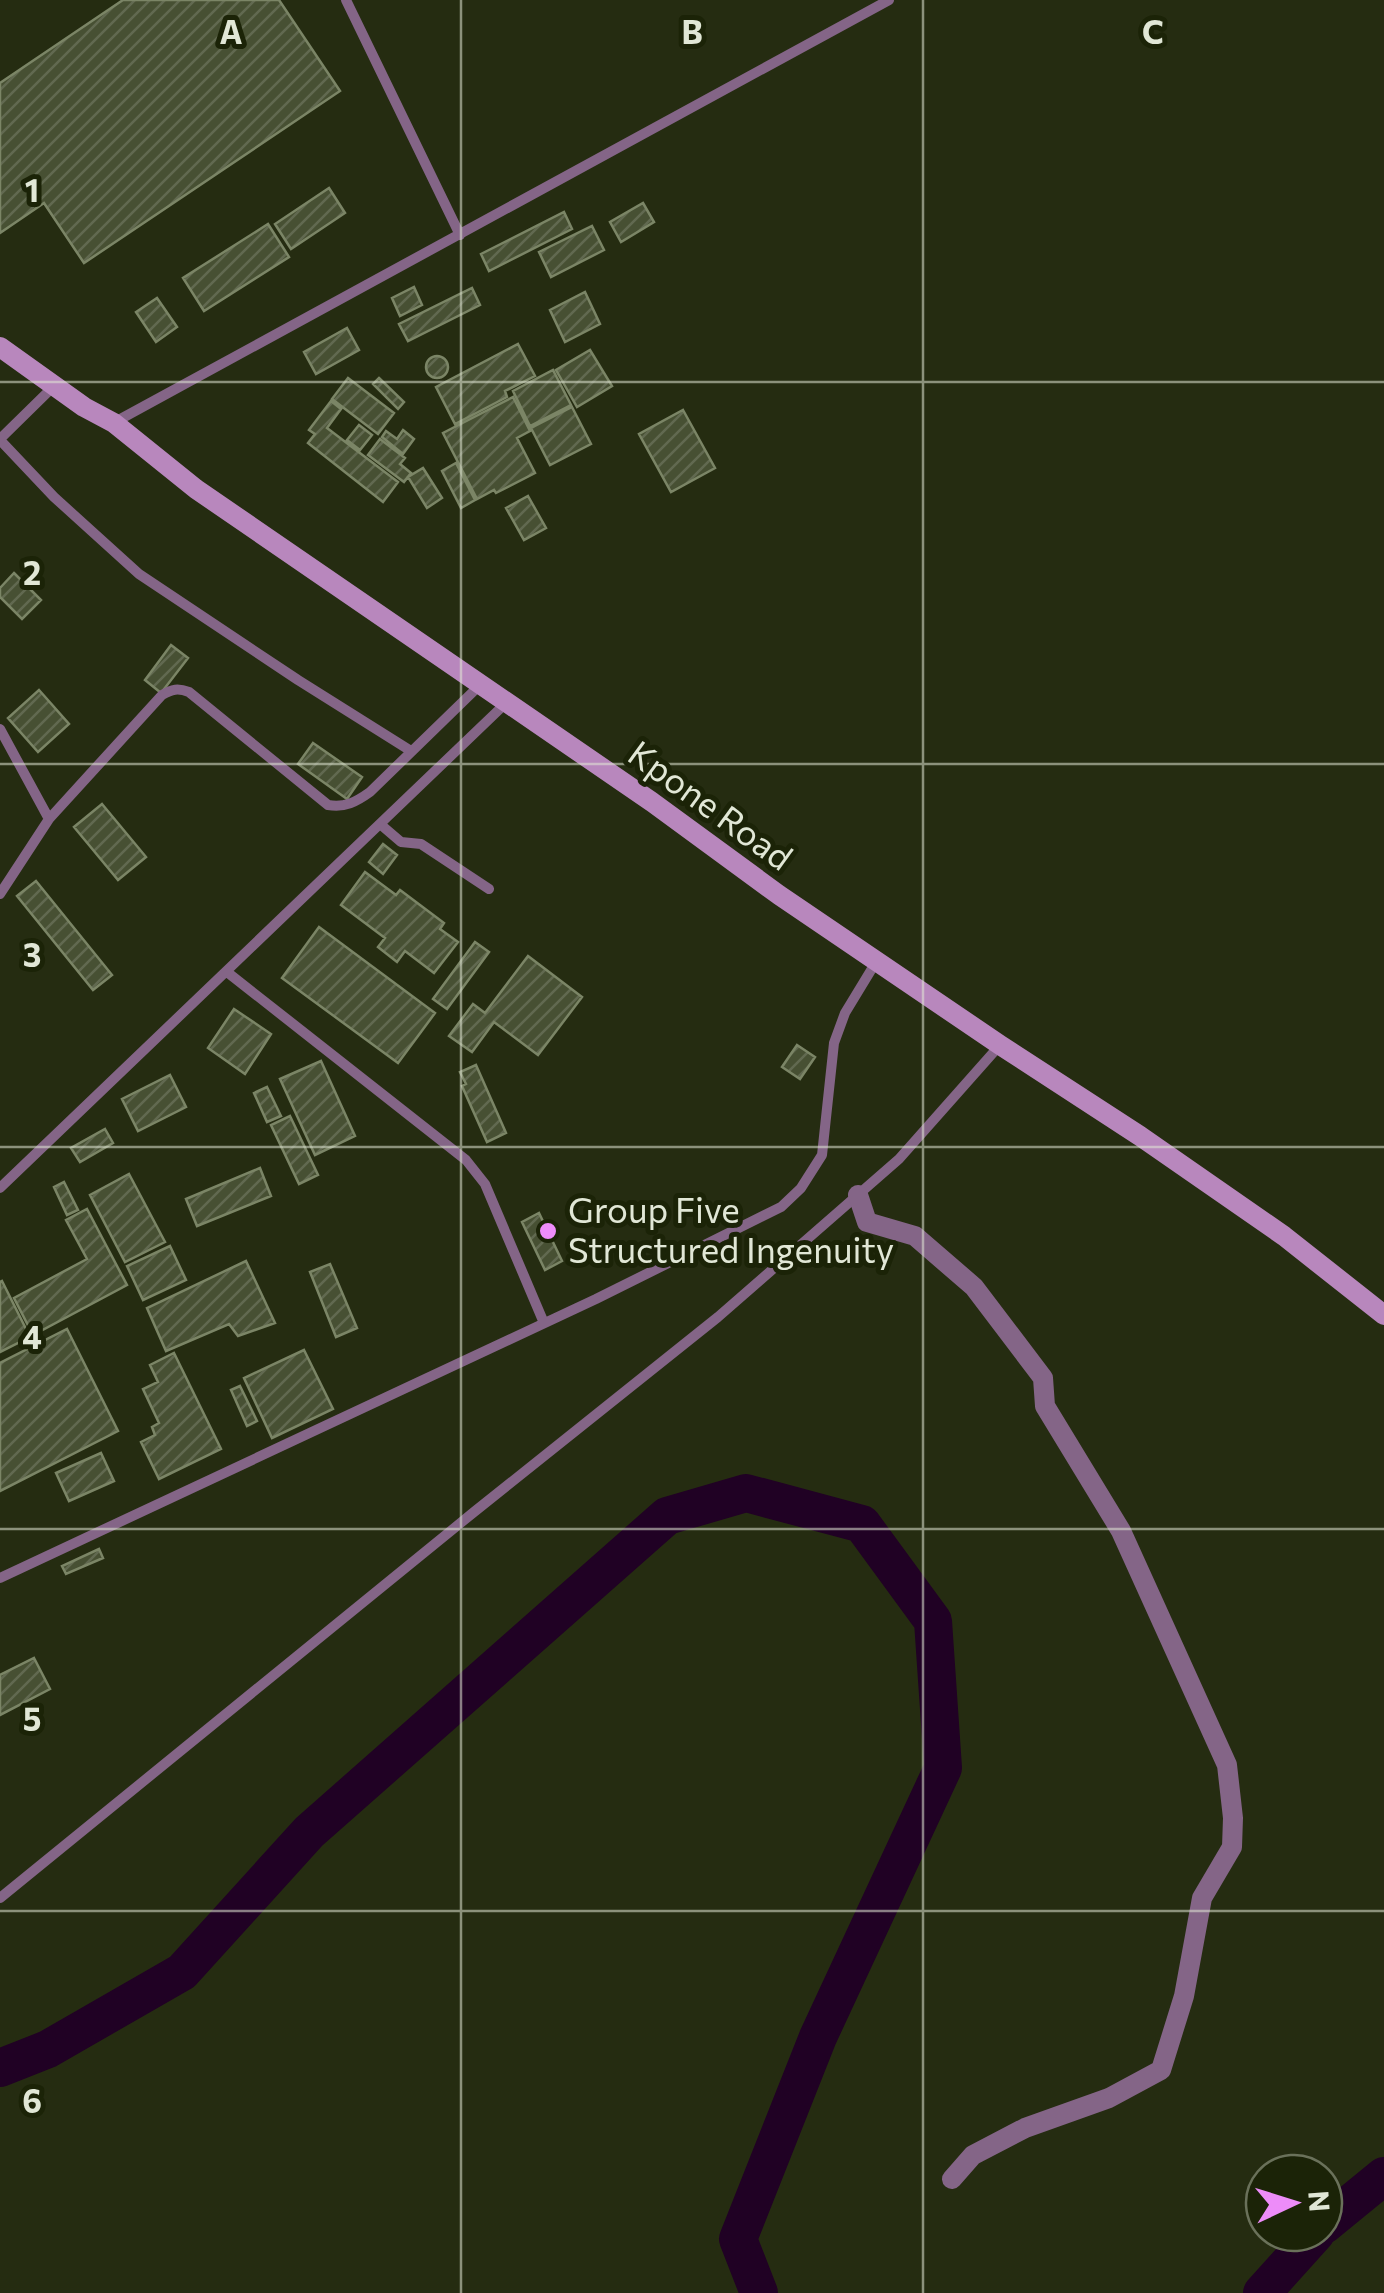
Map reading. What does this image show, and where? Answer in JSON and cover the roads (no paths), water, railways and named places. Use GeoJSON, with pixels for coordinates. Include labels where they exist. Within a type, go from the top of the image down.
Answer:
{"type":"FeatureCollection","features":[{"type":"Feature","properties":{"kind":"main road","name":"Kpone Road"},"geometry":{"type":"LineString","coordinates":[[0,347],[84,407],[114,423],[196,489],[652,802],[779,896],[1284,1236],[1384,1315]]}},
{"type":"Feature","properties":{"kind":"street"},"geometry":{"type":"LineString","coordinates":[[858,1195],[867,1222],[915,1236],[974,1287],[1043,1378],[1045,1406],[1121,1531],[1227,1765],[1233,1818],[1232,1847],[1202,1898],[1184,1996],[1161,2070],[1109,2098],[1025,2128],[973,2155],[952,2179]]}},
{"type":"Feature","properties":{"kind":"lane"},"geometry":{"type":"LineString","coordinates":[[346,0],[460,235]]}},
{"type":"Feature","properties":{"kind":"lane"},"geometry":{"type":"LineString","coordinates":[[114,423],[889,0]]}},
{"type":"Feature","properties":{"kind":"lane"},"geometry":{"type":"LineString","coordinates":[[54,385],[0,439],[68,511],[139,574],[411,751]]}},
{"type":"Feature","properties":{"kind":"lane"},"geometry":{"type":"LineString","coordinates":[[0,894],[49,819],[162,695],[175,689],[189,692],[328,805],[339,807],[361,798],[480,686]]}},
{"type":"Feature","properties":{"kind":"lane"},"geometry":{"type":"LineString","coordinates":[[0,1188],[507,702]]}},
{"type":"Feature","properties":{"kind":"lane"},"geometry":{"type":"LineString","coordinates":[[0,729],[49,819]]}},
{"type":"Feature","properties":{"kind":"lane"},"geometry":{"type":"LineString","coordinates":[[380,824],[401,842],[421,844],[489,889]]}},
{"type":"Feature","properties":{"kind":"lane"},"geometry":{"type":"LineString","coordinates":[[0,1578],[544,1323],[781,1207],[822,1156],[834,1043],[845,1013],[876,962]]}},
{"type":"Feature","properties":{"kind":"lane"},"geometry":{"type":"LineString","coordinates":[[227,972],[466,1160],[485,1184],[544,1323]]}},
{"type":"Feature","properties":{"kind":"lane"},"geometry":{"type":"LineString","coordinates":[[0,1898],[718,1317],[899,1159],[1000,1045]]}},
{"type":"Feature","properties":{"kind":"waterway"},"geometry":{"type":"LineString","coordinates":[[0,2068],[48,2049],[182,1972],[309,1832],[667,1516],[746,1493],[862,1524],[933,1621],[943,1768],[818,2037],[738,2239],[759,2293]]}},
{"type":"Feature","properties":{"kind":"waterway"},"geometry":{"type":"LineString","coordinates":[[1344,2209],[1384,2176]]}},
{"type":"Feature","properties":{"kind":"waterway"},"geometry":{"type":"LineString","coordinates":[[1262,2293],[1298,2253]]}},
{"type":"Feature","properties":{"kind":"place","name":"Group Five Structured Ingenuity"},"geometry":{"type":"Point","coordinates":[548,1231]}}]}
